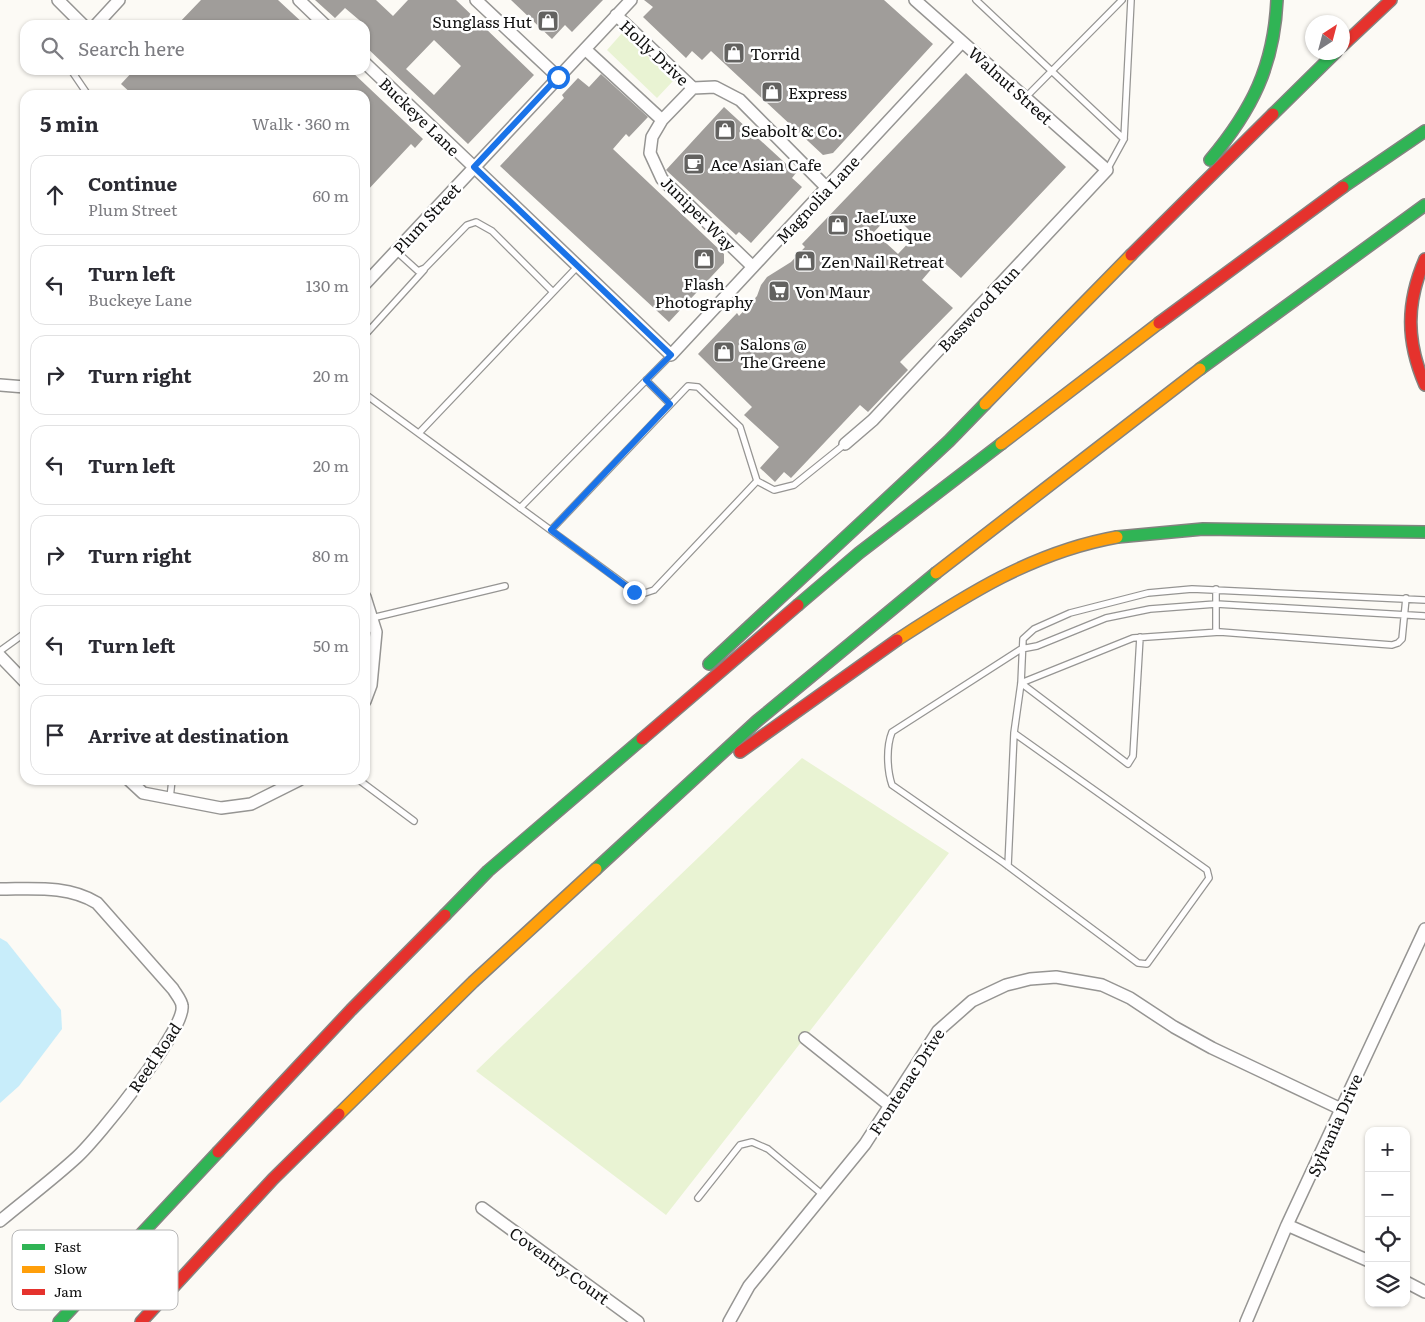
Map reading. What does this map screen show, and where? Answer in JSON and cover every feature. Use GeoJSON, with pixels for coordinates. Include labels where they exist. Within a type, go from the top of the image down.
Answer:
{"type":"FeatureCollection","features":[{"type":"Feature","properties":{"kind":"highway"},"geometry":{"type":"LineString","coordinates":[[1101,284],[1224,144],[1245,116],[1267,67],[1276,30],[1277,0]]}},
{"type":"Feature","properties":{"kind":"highway"},"geometry":{"type":"LineString","coordinates":[[1350,38],[1391,0]]}},
{"type":"Feature","properties":{"kind":"highway"},"geometry":{"type":"LineString","coordinates":[[145,1230],[352,1010],[488,871],[950,441],[1101,284],[1328,60]]}},
{"type":"Feature","properties":{"kind":"highway"},"geometry":{"type":"LineString","coordinates":[[488,871],[859,553],[1162,320],[1354,179],[1425,131]]}},
{"type":"Feature","properties":{"kind":"highway"},"geometry":{"type":"LineString","coordinates":[[178,1282],[273,1179],[473,982],[757,721],[969,546],[1186,379],[1378,237],[1425,205]]}},
{"type":"Feature","properties":{"kind":"highway"},"geometry":{"type":"LineString","coordinates":[[1425,259],[1414,283],[1410,304],[1409,328],[1417,368],[1425,385]]}},
{"type":"Feature","properties":{"kind":"highway"},"geometry":{"type":"LineString","coordinates":[[633,834],[759,737],[863,662],[970,592],[1051,553],[1103,540],[1184,530],[1425,532]]}},
{"type":"Feature","properties":{"kind":"highway"},"geometry":{"type":"LineString","coordinates":[[59,1322],[70,1310]]}},
{"type":"Feature","properties":{"kind":"highway"},"geometry":{"type":"LineString","coordinates":[[141,1322],[152,1310]]}},
{"type":"Feature","properties":{"kind":"street"},"geometry":{"type":"LineString","coordinates":[[58,0],[78,20]]}},
{"type":"Feature","properties":{"kind":"street"},"geometry":{"type":"LineString","coordinates":[[101,20],[119,0]]}},
{"type":"Feature","properties":{"kind":"street"},"geometry":{"type":"LineString","coordinates":[[299,0],[320,20]]}},
{"type":"Feature","properties":{"kind":"street"},"geometry":{"type":"LineString","coordinates":[[476,0],[558,77]]}},
{"type":"Feature","properties":{"kind":"street","name":"Plum Street"},"geometry":{"type":"LineString","coordinates":[[370,279],[631,0]]}},
{"type":"Feature","properties":{"kind":"street","name":"Walnut Street"},"geometry":{"type":"LineString","coordinates":[[915,0],[1107,170]]}},
{"type":"Feature","properties":{"kind":"street","name":"Holly Drive"},"geometry":{"type":"LineString","coordinates":[[616,15],[693,88]]}},
{"type":"Feature","properties":{"kind":"street","name":"Magnolia Lane"},"geometry":{"type":"LineString","coordinates":[[671,355],[962,42]]}},
{"type":"Feature","properties":{"kind":"street"},"geometry":{"type":"LineString","coordinates":[[585,49],[662,120]]}},
{"type":"Feature","properties":{"kind":"street","name":"Buckeye Lane"},"geometry":{"type":"LineString","coordinates":[[370,68],[671,355]]}},
{"type":"Feature","properties":{"kind":"street","name":"Holly Drive"},"geometry":{"type":"LineString","coordinates":[[677,105],[693,88],[716,87],[740,100],[827,188]]}},
{"type":"Feature","properties":{"kind":"street","name":"Juniper Way"},"geometry":{"type":"LineString","coordinates":[[677,105],[662,120],[652,138],[650,153],[662,179],[753,267]]}},
{"type":"Feature","properties":{"kind":"street","name":"Basswood Run"},"geometry":{"type":"LineString","coordinates":[[845,444],[873,420],[1107,170]]}},
{"type":"Feature","properties":{"kind":"street"},"geometry":{"type":"LineString","coordinates":[[0,385],[20,387]]}},
{"type":"Feature","properties":{"kind":"street"},"geometry":{"type":"LineString","coordinates":[[370,612],[376,632],[370,652],[370,688]]}},
{"type":"Feature","properties":{"kind":"street"},"geometry":{"type":"LineString","coordinates":[[0,656],[20,677]]}},
{"type":"Feature","properties":{"kind":"street"},"geometry":{"type":"LineString","coordinates":[[133,785],[142,793],[220,808],[251,804],[289,785]]}},
{"type":"Feature","properties":{"kind":"street","name":"Reed Road"},"geometry":{"type":"LineString","coordinates":[[0,889],[67,890],[84,895],[96,903],[173,989],[182,1006],[180,1022],[170,1040],[102,1131],[77,1157],[0,1221]]}},
{"type":"Feature","properties":{"kind":"street","name":"Sylvania Drive"},"geometry":{"type":"LineString","coordinates":[[1246,1322],[1287,1225],[1425,929]]}},
{"type":"Feature","properties":{"kind":"street","name":"Frontenac Drive"},"geometry":{"type":"LineString","coordinates":[[730,1322],[749,1286],[865,1144],[938,1031],[961,1008],[986,993],[1006,985],[1030,979],[1056,977],[1087,981],[1117,991],[1174,1027],[1212,1048],[1341,1108]]}},
{"type":"Feature","properties":{"kind":"street"},"geometry":{"type":"LineString","coordinates":[[805,1038],[889,1105]]}},
{"type":"Feature","properties":{"kind":"street","name":"Coventry Court"},"geometry":{"type":"LineString","coordinates":[[482,1208],[638,1322]]}},
{"type":"Feature","properties":{"kind":"street"},"geometry":{"type":"LineString","coordinates":[[1287,1225],[1365,1259]]}},
{"type":"Feature","properties":{"kind":"street"},"geometry":{"type":"LineString","coordinates":[[1410,1284],[1425,1292]]}},
{"type":"Feature","properties":{"kind":"lane"},"geometry":{"type":"LineString","coordinates":[[976,0],[1124,139]]}},
{"type":"Feature","properties":{"kind":"lane"},"geometry":{"type":"LineString","coordinates":[[1025,98],[1122,0]]}},
{"type":"Feature","properties":{"kind":"lane"},"geometry":{"type":"LineString","coordinates":[[1107,170],[1124,139],[1131,0]]}},
{"type":"Feature","properties":{"kind":"lane"},"geometry":{"type":"LineString","coordinates":[[74,75],[85,90]]}},
{"type":"Feature","properties":{"kind":"lane"},"geometry":{"type":"LineString","coordinates":[[370,329],[425,268],[467,225],[476,222],[492,231],[553,292]]}},
{"type":"Feature","properties":{"kind":"lane"},"geometry":{"type":"LineString","coordinates":[[396,251],[418,271],[425,268]]}},
{"type":"Feature","properties":{"kind":"lane"},"geometry":{"type":"LineString","coordinates":[[419,433],[578,266]]}},
{"type":"Feature","properties":{"kind":"lane"},"geometry":{"type":"LineString","coordinates":[[520,508],[671,355]]}},
{"type":"Feature","properties":{"kind":"lane"},"geometry":{"type":"LineString","coordinates":[[646,380],[670,404]]}},
{"type":"Feature","properties":{"kind":"lane"},"geometry":{"type":"LineString","coordinates":[[551,530],[688,386],[698,387],[740,427],[756,481],[774,490],[794,485],[845,444]]}},
{"type":"Feature","properties":{"kind":"lane"},"geometry":{"type":"LineString","coordinates":[[370,398],[634,592],[645,593],[654,590],[756,481]]}},
{"type":"Feature","properties":{"kind":"lane"},"geometry":{"type":"LineString","coordinates":[[372,618],[505,586]]}},
{"type":"Feature","properties":{"kind":"lane"},"geometry":{"type":"LineString","coordinates":[[1216,589],[1216,632]]}},
{"type":"Feature","properties":{"kind":"lane"},"geometry":{"type":"LineString","coordinates":[[1008,866],[1014,733],[1020,683],[1021,649],[1023,639],[1034,629],[1070,613],[1148,593],[1216,589],[1425,600]]}},
{"type":"Feature","properties":{"kind":"lane"},"geometry":{"type":"LineString","coordinates":[[1020,683],[1140,637],[1216,632],[1392,645],[1402,639],[1406,615],[1406,598]]}},
{"type":"Feature","properties":{"kind":"lane"},"geometry":{"type":"LineString","coordinates":[[1014,733],[1208,870],[1209,878],[1147,964],[1138,964],[1008,866],[892,785],[889,776],[889,740],[892,732],[1021,649],[1037,646],[1106,618],[1150,609],[1216,604],[1425,616]]}},
{"type":"Feature","properties":{"kind":"lane"},"geometry":{"type":"LineString","coordinates":[[0,652],[20,637]]}},
{"type":"Feature","properties":{"kind":"lane"},"geometry":{"type":"LineString","coordinates":[[1020,683],[1128,764],[1133,756],[1140,637]]}},
{"type":"Feature","properties":{"kind":"lane"},"geometry":{"type":"LineString","coordinates":[[170,798],[171,785]]}},
{"type":"Feature","properties":{"kind":"lane"},"geometry":{"type":"LineString","coordinates":[[366,785],[414,822]]}},
{"type":"Feature","properties":{"kind":"lane"},"geometry":{"type":"LineString","coordinates":[[698,1198],[740,1145],[752,1142],[768,1149],[823,1196]]}},
{"type":"Feature","properties":{"kind":"green space"},"geometry":{"type":"Polygon","coordinates":[[[623,32],[673,81],[657,98],[607,50],[623,32]]]}},
{"type":"Feature","properties":{"kind":"green space"},"geometry":{"type":"Polygon","coordinates":[[[802,758],[949,853],[666,1215],[476,1071],[802,758]]]}},
{"type":"Feature","properties":{"kind":"water"},"geometry":{"type":"Polygon","coordinates":[[[0,938],[7,942],[61,1010],[62,1029],[19,1086],[0,1103],[0,938]]]}},
{"type":"Feature","properties":{"kind":"building"},"geometry":{"type":"Polygon","coordinates":[[[201,0],[278,0],[300,20],[182,20],[201,0]]]}},
{"type":"Feature","properties":{"kind":"building"},"geometry":{"type":"Polygon","coordinates":[[[315,0],[376,0],[393,16],[408,0],[456,0],[534,75],[468,144],[370,51],[370,20],[359,20],[345,8],[335,18],[315,0]],[[434,40],[406,69],[434,95],[461,66],[434,40]]]}},
{"type":"Feature","properties":{"kind":"building"},"geometry":{"type":"Polygon","coordinates":[[[511,0],[603,0],[572,32],[565,25],[552,39],[511,0]]]}},
{"type":"Feature","properties":{"kind":"building"},"geometry":{"type":"Polygon","coordinates":[[[644,0],[884,0],[933,44],[833,153],[823,155],[711,51],[702,60],[692,51],[686,58],[643,17],[653,7],[644,0]]]}},
{"type":"Feature","properties":{"kind":"building"},"geometry":{"type":"Polygon","coordinates":[[[966,73],[1066,167],[961,278],[940,259],[922,280],[953,308],[900,362],[908,370],[868,412],[860,405],[791,478],[784,472],[775,482],[760,468],[779,447],[744,415],[752,407],[698,354],[737,313],[739,316],[757,296],[761,285],[767,277],[791,262],[805,247],[802,244],[966,73]],[[892,213],[874,232],[898,254],[915,236],[892,213]]]}},
{"type":"Feature","properties":{"kind":"building"},"geometry":{"type":"Polygon","coordinates":[[[601,74],[648,117],[629,137],[626,134],[613,149],[724,254],[724,263],[669,322],[500,166],[564,98],[562,95],[578,78],[589,87],[601,74]]]}},
{"type":"Feature","properties":{"kind":"building"},"geometry":{"type":"Polygon","coordinates":[[[129,75],[355,75],[423,139],[415,148],[411,144],[370,188],[370,90],[128,90],[121,84],[129,75]]]}},
{"type":"Feature","properties":{"kind":"building"},"geometry":{"type":"Polygon","coordinates":[[[724,107],[796,173],[792,178],[802,187],[751,243],[739,232],[736,235],[666,170],[724,107]]]}},
{"type":"Feature","properties":{"kind":"traffic: fast"},"geometry":{"type":"LineString","coordinates":[[1210,160],[1238,123],[1258,86],[1271,46],[1277,0]]}},
{"type":"Feature","properties":{"kind":"traffic: fast"},"geometry":{"type":"LineString","coordinates":[[1273,114],[1328,60]]}},
{"type":"Feature","properties":{"kind":"traffic: fast"},"geometry":{"type":"LineString","coordinates":[[1343,187],[1425,131]]}},
{"type":"Feature","properties":{"kind":"traffic: fast"},"geometry":{"type":"LineString","coordinates":[[1200,369],[1425,205]]}},
{"type":"Feature","properties":{"kind":"traffic: fast"},"geometry":{"type":"LineString","coordinates":[[709,664],[949,441],[985,404]]}},
{"type":"Feature","properties":{"kind":"traffic: fast"},"geometry":{"type":"LineString","coordinates":[[798,605],[859,553],[1001,444]]}},
{"type":"Feature","properties":{"kind":"traffic: fast"},"geometry":{"type":"LineString","coordinates":[[1117,537],[1203,529],[1425,532]]}},
{"type":"Feature","properties":{"kind":"traffic: fast"},"geometry":{"type":"LineString","coordinates":[[596,869],[757,721],[936,573]]}},
{"type":"Feature","properties":{"kind":"traffic: fast"},"geometry":{"type":"LineString","coordinates":[[445,915],[488,871],[642,739]]}},
{"type":"Feature","properties":{"kind":"traffic: fast"},"geometry":{"type":"LineString","coordinates":[[145,1230],[218,1152]]}},
{"type":"Feature","properties":{"kind":"traffic: fast"},"geometry":{"type":"LineString","coordinates":[[59,1322],[70,1310]]}},
{"type":"Feature","properties":{"kind":"traffic: slow"},"geometry":{"type":"LineString","coordinates":[[985,404],[1131,255]]}},
{"type":"Feature","properties":{"kind":"traffic: slow"},"geometry":{"type":"LineString","coordinates":[[1001,444],[1159,323]]}},
{"type":"Feature","properties":{"kind":"traffic: slow"},"geometry":{"type":"LineString","coordinates":[[936,573],[1200,369]]}},
{"type":"Feature","properties":{"kind":"traffic: slow"},"geometry":{"type":"LineString","coordinates":[[897,640],[1001,577],[1057,553],[1117,537]]}},
{"type":"Feature","properties":{"kind":"traffic: slow"},"geometry":{"type":"LineString","coordinates":[[339,1114],[473,982],[596,869]]}},
{"type":"Feature","properties":{"kind":"traffic: jam"},"geometry":{"type":"LineString","coordinates":[[1350,38],[1391,0]]}},
{"type":"Feature","properties":{"kind":"traffic: jam"},"geometry":{"type":"LineString","coordinates":[[1131,255],[1273,114]]}},
{"type":"Feature","properties":{"kind":"traffic: jam"},"geometry":{"type":"LineString","coordinates":[[1159,323],[1343,187]]}},
{"type":"Feature","properties":{"kind":"traffic: jam"},"geometry":{"type":"LineString","coordinates":[[1425,259],[1414,291],[1411,322],[1414,353],[1425,385]]}},
{"type":"Feature","properties":{"kind":"traffic: jam"},"geometry":{"type":"LineString","coordinates":[[642,739],[798,605]]}},
{"type":"Feature","properties":{"kind":"traffic: jam"},"geometry":{"type":"LineString","coordinates":[[740,752],[897,640]]}},
{"type":"Feature","properties":{"kind":"traffic: jam"},"geometry":{"type":"LineString","coordinates":[[218,1152],[351,1010],[445,915]]}},
{"type":"Feature","properties":{"kind":"traffic: jam"},"geometry":{"type":"LineString","coordinates":[[178,1282],[273,1179],[339,1114]]}},
{"type":"Feature","properties":{"kind":"traffic: jam"},"geometry":{"type":"LineString","coordinates":[[141,1322],[152,1310]]}},
{"type":"Feature","properties":{"kind":"place","name":"Sunglass Hut"},"geometry":{"type":"Point","coordinates":[548,21]}},
{"type":"Feature","properties":{"kind":"place","name":"Torrid"},"geometry":{"type":"Point","coordinates":[734,53]}},
{"type":"Feature","properties":{"kind":"place","name":"Express"},"geometry":{"type":"Point","coordinates":[772,92]}},
{"type":"Feature","properties":{"kind":"place","name":"Seabolt & Co."},"geometry":{"type":"Point","coordinates":[725,130]}},
{"type":"Feature","properties":{"kind":"place","name":"Ace Asian Cafe"},"geometry":{"type":"Point","coordinates":[694,164]}},
{"type":"Feature","properties":{"kind":"place","name":"JaeLuxe Shoetique"},"geometry":{"type":"Point","coordinates":[838,225]}},
{"type":"Feature","properties":{"kind":"place","name":"Flash Photography"},"geometry":{"type":"Point","coordinates":[704,259]}},
{"type":"Feature","properties":{"kind":"place","name":"Zen Nail Retreat"},"geometry":{"type":"Point","coordinates":[805,261]}},
{"type":"Feature","properties":{"kind":"place","name":"Von Maur"},"geometry":{"type":"Point","coordinates":[779,291]}},
{"type":"Feature","properties":{"kind":"place","name":"Salons @ The Greene"},"geometry":{"type":"Point","coordinates":[724,352]}},
{"type":"Feature","properties":{"kind":"route"},"geometry":{"type":"LineString","coordinates":[[558,77],[474,167],[671,355],[646,380],[670,404],[551,530],[634,592]]}}]}
